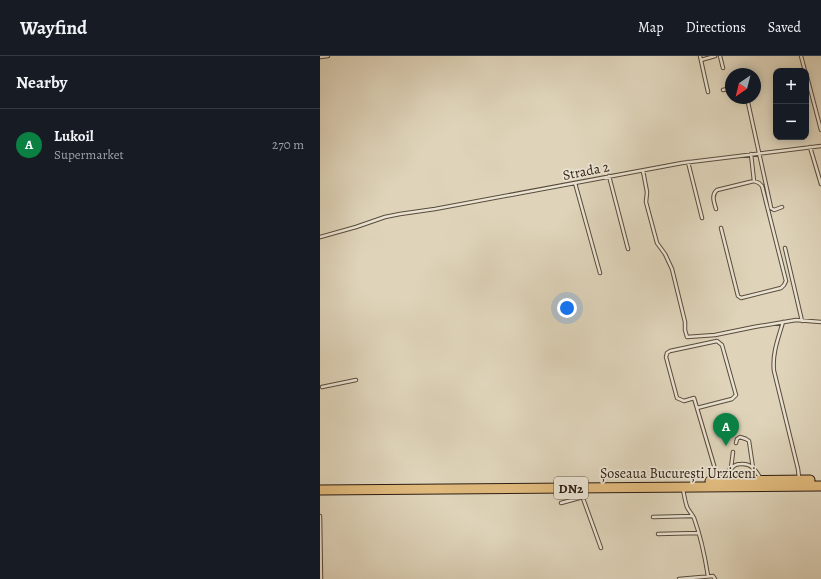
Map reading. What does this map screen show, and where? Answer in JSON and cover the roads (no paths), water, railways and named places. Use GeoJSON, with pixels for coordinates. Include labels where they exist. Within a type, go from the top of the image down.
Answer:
{"type":"FeatureCollection","features":[{"type":"Feature","properties":{"kind":"highway","name":"Șoseaua București Urziceni"},"geometry":{"type":"LineString","coordinates":[[320,484],[821,480]]}},
{"type":"Feature","properties":{"kind":"highway","name":"Șoseaua București Urziceni"},"geometry":{"type":"LineString","coordinates":[[320,490],[821,486]]}},
{"type":"Feature","properties":{"kind":"lane"},"geometry":{"type":"LineString","coordinates":[[320,57],[328,56]]}},
{"type":"Feature","properties":{"kind":"lane"},"geometry":{"type":"LineString","coordinates":[[700,56],[708,92]]}},
{"type":"Feature","properties":{"kind":"lane"},"geometry":{"type":"LineString","coordinates":[[701,60],[715,56]]}},
{"type":"Feature","properties":{"kind":"lane"},"geometry":{"type":"LineString","coordinates":[[720,56],[723,68]]}},
{"type":"Feature","properties":{"kind":"lane"},"geometry":{"type":"LineString","coordinates":[[801,56],[805,68]]}},
{"type":"Feature","properties":{"kind":"lane"},"geometry":{"type":"LineString","coordinates":[[809,84],[821,130]]}},
{"type":"Feature","properties":{"kind":"lane"},"geometry":{"type":"LineString","coordinates":[[748,104],[771,208],[774,210],[782,208]]}},
{"type":"Feature","properties":{"kind":"lane","name":"Strada 2"},"geometry":{"type":"LineString","coordinates":[[320,237],[385,217],[642,170],[688,162],[821,146]]}},
{"type":"Feature","properties":{"kind":"lane"},"geometry":{"type":"LineString","coordinates":[[810,147],[821,184]]}},
{"type":"Feature","properties":{"kind":"lane"},"geometry":{"type":"LineString","coordinates":[[751,154],[754,181]]}},
{"type":"Feature","properties":{"kind":"lane"},"geometry":{"type":"LineString","coordinates":[[688,162],[702,218]]}},
{"type":"Feature","properties":{"kind":"lane"},"geometry":{"type":"LineString","coordinates":[[642,170],[647,192],[646,202],[657,243],[665,254],[672,269],[686,322],[685,330],[687,337],[716,334],[796,320],[821,322]]}},
{"type":"Feature","properties":{"kind":"lane"},"geometry":{"type":"LineString","coordinates":[[610,176],[628,249]]}},
{"type":"Feature","properties":{"kind":"lane"},"geometry":{"type":"LineString","coordinates":[[716,209],[713,195],[717,190],[754,181],[759,182],[762,186],[786,281],[784,285],[781,288],[741,298],[738,296],[720,228]]}},
{"type":"Feature","properties":{"kind":"lane"},"geometry":{"type":"LineString","coordinates":[[575,183],[600,273]]}},
{"type":"Feature","properties":{"kind":"lane"},"geometry":{"type":"LineString","coordinates":[[785,248],[802,321]]}},
{"type":"Feature","properties":{"kind":"lane"},"geometry":{"type":"LineString","coordinates":[[783,322],[773,362],[798,469],[799,480]]}},
{"type":"Feature","properties":{"kind":"lane"},"geometry":{"type":"LineString","coordinates":[[697,408],[732,399],[736,395],[722,345],[717,341],[670,351],[667,353],[666,357],[677,398],[684,402],[694,398],[697,408],[719,481]]}},
{"type":"Feature","properties":{"kind":"lane"},"geometry":{"type":"LineString","coordinates":[[322,387],[356,380]]}},
{"type":"Feature","properties":{"kind":"lane"},"geometry":{"type":"LineString","coordinates":[[736,443],[737,439],[740,437],[749,441],[753,468]]}},
{"type":"Feature","properties":{"kind":"lane"},"geometry":{"type":"LineString","coordinates":[[731,468],[733,452]]}},
{"type":"Feature","properties":{"kind":"lane"},"geometry":{"type":"LineString","coordinates":[[719,481],[731,468],[742,464],[749,464],[763,481]]}},
{"type":"Feature","properties":{"kind":"lane"},"geometry":{"type":"LineString","coordinates":[[683,487],[687,508],[693,516],[698,533],[708,576]]}},
{"type":"Feature","properties":{"kind":"lane"},"geometry":{"type":"LineString","coordinates":[[580,488],[601,548]]}},
{"type":"Feature","properties":{"kind":"lane"},"geometry":{"type":"LineString","coordinates":[[562,503],[583,498]]}},
{"type":"Feature","properties":{"kind":"lane"},"geometry":{"type":"LineString","coordinates":[[320,516],[321,579]]}},
{"type":"Feature","properties":{"kind":"lane"},"geometry":{"type":"LineString","coordinates":[[653,517],[693,516]]}},
{"type":"Feature","properties":{"kind":"lane"},"geometry":{"type":"LineString","coordinates":[[658,534],[698,533]]}},
{"type":"Feature","properties":{"kind":"lane"},"geometry":{"type":"LineString","coordinates":[[679,579],[708,576],[713,576],[716,579]]}},
{"type":"Feature","properties":{"kind":"place","name":"Lukoil"},"geometry":{"type":"Point","coordinates":[726,446]}}]}
